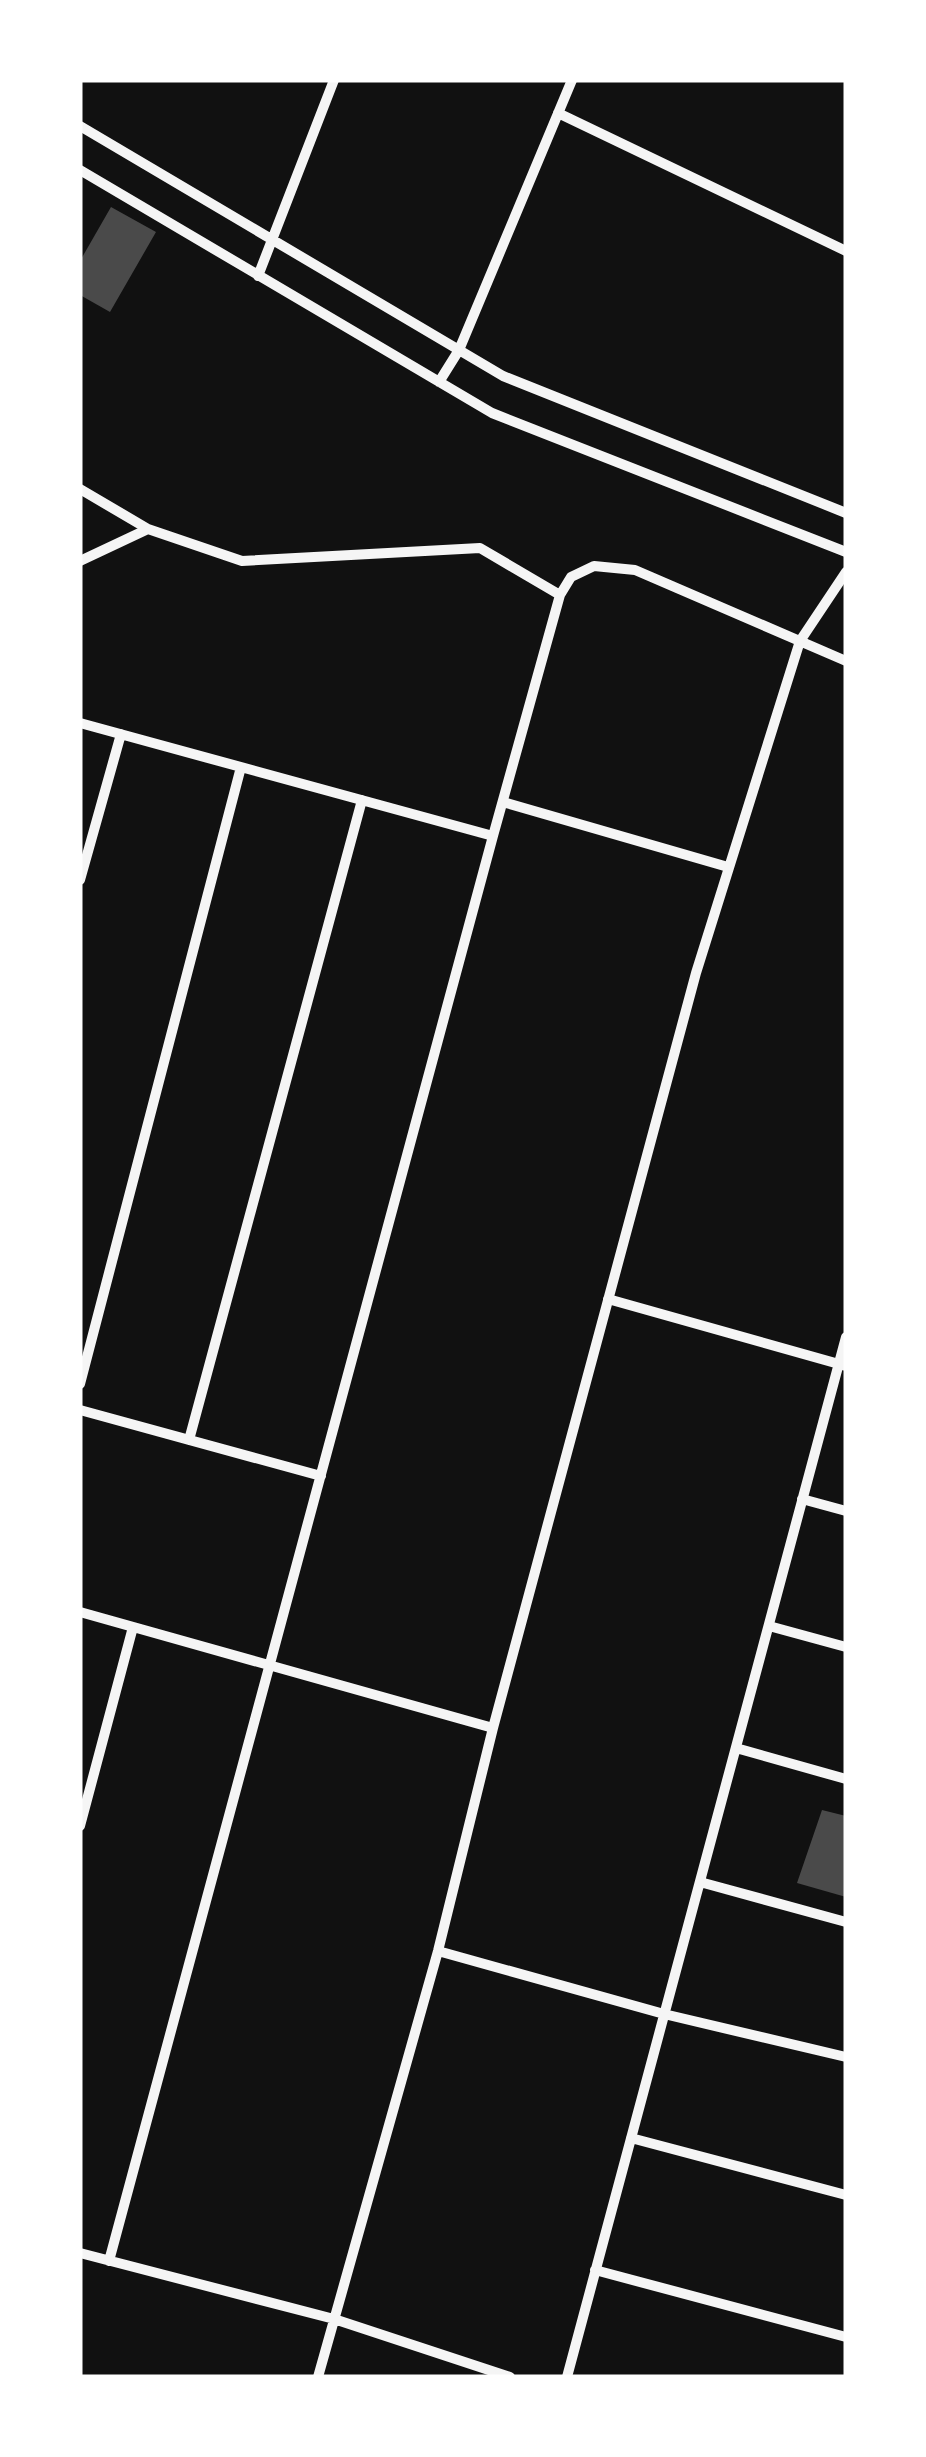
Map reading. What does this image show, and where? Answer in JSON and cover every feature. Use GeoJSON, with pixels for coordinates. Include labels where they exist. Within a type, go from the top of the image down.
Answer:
{"type":"FeatureCollection","features":[{"type":"Feature","properties":{"kind":"street"},"geometry":{"type":"LineString","coordinates":[[258,276],[334,80]]}},
{"type":"Feature","properties":{"kind":"street"},"geometry":{"type":"LineString","coordinates":[[439,382],[458,350],[572,80]]}},
{"type":"Feature","properties":{"kind":"street"},"geometry":{"type":"LineString","coordinates":[[558,113],[846,251]]}},
{"type":"Feature","properties":{"kind":"street"},"geometry":{"type":"LineString","coordinates":[[80,126],[503,376],[846,513]]}},
{"type":"Feature","properties":{"kind":"street"},"geometry":{"type":"LineString","coordinates":[[80,170],[492,414],[846,552]]}},
{"type":"Feature","properties":{"kind":"street"},"geometry":{"type":"LineString","coordinates":[[80,489],[148,529],[242,561],[480,548],[560,594]]}},
{"type":"Feature","properties":{"kind":"street"},"geometry":{"type":"LineString","coordinates":[[80,562],[148,529]]}},
{"type":"Feature","properties":{"kind":"street"},"geometry":{"type":"LineString","coordinates":[[109,2261],[560,594],[571,577],[594,566],[635,570],[846,661]]}},
{"type":"Feature","properties":{"kind":"street"},"geometry":{"type":"LineString","coordinates":[[318,2377],[438,1951],[492,1728],[696,972],[800,641],[846,572]]}},
{"type":"Feature","properties":{"kind":"street"},"geometry":{"type":"LineString","coordinates":[[80,723],[493,836]]}},
{"type":"Feature","properties":{"kind":"street"},"geometry":{"type":"LineString","coordinates":[[80,880],[120,734]]}},
{"type":"Feature","properties":{"kind":"street"},"geometry":{"type":"LineString","coordinates":[[80,1384],[240,767]]}},
{"type":"Feature","properties":{"kind":"street"},"geometry":{"type":"LineString","coordinates":[[188,1440],[362,800]]}},
{"type":"Feature","properties":{"kind":"street"},"geometry":{"type":"LineString","coordinates":[[503,802],[728,867]]}},
{"type":"Feature","properties":{"kind":"street"},"geometry":{"type":"LineString","coordinates":[[608,1299],[842,1365]]}},
{"type":"Feature","properties":{"kind":"street"},"geometry":{"type":"LineString","coordinates":[[567,2377],[802,1499],[842,1365],[846,1337]]}},
{"type":"Feature","properties":{"kind":"street"},"geometry":{"type":"LineString","coordinates":[[80,1410],[320,1476]]}},
{"type":"Feature","properties":{"kind":"street"},"geometry":{"type":"LineString","coordinates":[[802,1499],[846,1511]]}},
{"type":"Feature","properties":{"kind":"street"},"geometry":{"type":"LineString","coordinates":[[80,1612],[492,1728]]}},
{"type":"Feature","properties":{"kind":"street"},"geometry":{"type":"LineString","coordinates":[[768,1626],[846,1646]]}},
{"type":"Feature","properties":{"kind":"street"},"geometry":{"type":"LineString","coordinates":[[80,1826],[133,1627]]}},
{"type":"Feature","properties":{"kind":"street"},"geometry":{"type":"LineString","coordinates":[[736,1748],[846,1779]]}},
{"type":"Feature","properties":{"kind":"street"},"geometry":{"type":"LineString","coordinates":[[700,1882],[846,1922]]}},
{"type":"Feature","properties":{"kind":"street"},"geometry":{"type":"LineString","coordinates":[[438,1951],[664,2014],[846,2057]]}},
{"type":"Feature","properties":{"kind":"street"},"geometry":{"type":"LineString","coordinates":[[631,2138],[846,2195]]}},
{"type":"Feature","properties":{"kind":"street"},"geometry":{"type":"LineString","coordinates":[[80,2253],[334,2320],[510,2377]]}},
{"type":"Feature","properties":{"kind":"street"},"geometry":{"type":"LineString","coordinates":[[596,2270],[846,2336]]}},
{"type":"Feature","properties":{"kind":"building"},"geometry":{"type":"Polygon","coordinates":[[[111,207],[156,232],[110,312],[80,295],[80,261],[111,207]]]}},
{"type":"Feature","properties":{"kind":"building"},"geometry":{"type":"Polygon","coordinates":[[[822,1810],[846,1816],[846,1897],[797,1883],[822,1810]]]}}]}
